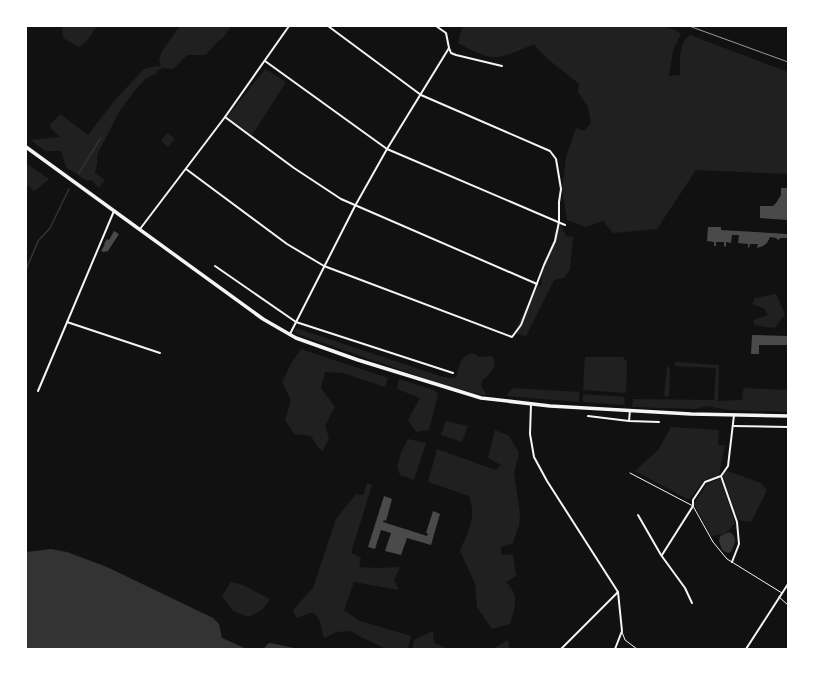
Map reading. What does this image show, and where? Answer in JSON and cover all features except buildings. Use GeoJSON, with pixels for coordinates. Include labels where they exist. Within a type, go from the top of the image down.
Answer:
{"type":"FeatureCollection","features":[{"type":"Feature","properties":{"kind":"main road"},"geometry":{"type":"LineString","coordinates":[[26,147],[263,320],[289,335],[358,360],[481,398],[530,404],[630,410],[788,416]]}},
{"type":"Feature","properties":{"kind":"street"},"geometry":{"type":"LineString","coordinates":[[139,230],[225,117],[289,26]]}},
{"type":"Feature","properties":{"kind":"street"},"geometry":{"type":"LineString","coordinates":[[186,169],[287,244],[324,266],[512,337],[521,325],[556,241],[561,189],[556,159],[550,151],[421,95],[328,26]]}},
{"type":"Feature","properties":{"kind":"street"},"geometry":{"type":"LineString","coordinates":[[436,26],[446,33],[451,53],[502,66]]}},
{"type":"Feature","properties":{"kind":"street"},"geometry":{"type":"LineString","coordinates":[[289,335],[355,206],[386,150],[449,48]]}},
{"type":"Feature","properties":{"kind":"street"},"geometry":{"type":"LineString","coordinates":[[265,61],[386,150],[565,225]]}},
{"type":"Feature","properties":{"kind":"street"},"geometry":{"type":"LineString","coordinates":[[225,117],[294,168],[341,199],[537,284]]}},
{"type":"Feature","properties":{"kind":"street"},"geometry":{"type":"LineString","coordinates":[[38,391],[114,211]]}},
{"type":"Feature","properties":{"kind":"street"},"geometry":{"type":"LineString","coordinates":[[215,266],[296,322],[453,374]]}},
{"type":"Feature","properties":{"kind":"street"},"geometry":{"type":"LineString","coordinates":[[67,322],[160,353]]}},
{"type":"Feature","properties":{"kind":"street"},"geometry":{"type":"LineString","coordinates":[[530,404],[530,434],[534,458],[547,481],[618,592],[622,631],[615,649]]}},
{"type":"Feature","properties":{"kind":"street"},"geometry":{"type":"LineString","coordinates":[[629,421],[630,410]]}},
{"type":"Feature","properties":{"kind":"street"},"geometry":{"type":"LineString","coordinates":[[662,555],[693,506],[693,500],[705,482],[721,476],[728,466],[734,426],[734,415]]}},
{"type":"Feature","properties":{"kind":"street"},"geometry":{"type":"LineString","coordinates":[[588,416],[629,421],[659,422]]}},
{"type":"Feature","properties":{"kind":"street"},"geometry":{"type":"LineString","coordinates":[[734,426],[788,427]]}},
{"type":"Feature","properties":{"kind":"street"},"geometry":{"type":"LineString","coordinates":[[721,476],[737,522],[739,544],[732,562]]}},
{"type":"Feature","properties":{"kind":"street"},"geometry":{"type":"LineString","coordinates":[[638,516],[662,555],[685,588],[692,603]]}},
{"type":"Feature","properties":{"kind":"street"},"geometry":{"type":"LineString","coordinates":[[746,649],[788,584]]}},
{"type":"Feature","properties":{"kind":"street"},"geometry":{"type":"LineString","coordinates":[[561,649],[618,592]]}},
{"type":"Feature","properties":{"kind":"lane"},"geometry":{"type":"LineString","coordinates":[[630,473],[693,506],[713,542],[727,559],[782,593]]}},
{"type":"Feature","properties":{"kind":"lane"},"geometry":{"type":"LineString","coordinates":[[779,596],[788,605]]}},
{"type":"Feature","properties":{"kind":"lane"},"geometry":{"type":"LineString","coordinates":[[622,631],[625,640],[637,649]]}},
{"type":"Feature","properties":{"kind":"shaded area"},"geometry":{"type":"Polygon","coordinates":[[[62,26],[97,26],[86,42],[79,47],[63,38],[62,26]]]}},
{"type":"Feature","properties":{"kind":"shaded area"},"geometry":{"type":"Polygon","coordinates":[[[180,26],[231,26],[223,38],[217,42],[206,55],[187,55],[173,69],[162,68],[156,71],[156,74],[145,79],[136,89],[119,112],[97,155],[95,173],[105,180],[99,188],[92,180],[87,181],[66,167],[61,151],[45,151],[31,140],[60,137],[49,126],[60,114],[88,135],[115,100],[144,69],[161,66],[159,60],[162,51],[180,26]]]}},
{"type":"Feature","properties":{"kind":"shaded area"},"geometry":{"type":"Polygon","coordinates":[[[464,26],[665,26],[681,34],[673,50],[669,76],[680,75],[680,59],[683,43],[690,35],[788,72],[788,174],[696,170],[657,229],[613,233],[603,221],[586,227],[567,220],[562,190],[566,157],[576,128],[584,131],[591,123],[588,107],[578,92],[579,84],[550,60],[534,44],[511,54],[492,57],[458,43],[464,26]]]}},
{"type":"Feature","properties":{"kind":"shaded area"},"geometry":{"type":"Polygon","coordinates":[[[265,69],[286,82],[252,135],[227,117],[265,69]]]}},
{"type":"Feature","properties":{"kind":"shaded area"},"geometry":{"type":"Polygon","coordinates":[[[167,133],[175,139],[168,147],[161,141],[167,133]]]}},
{"type":"Feature","properties":{"kind":"shaded area"},"geometry":{"type":"Polygon","coordinates":[[[26,163],[49,179],[35,191],[26,185],[26,163]]]}},
{"type":"Feature","properties":{"kind":"shaded area"},"geometry":{"type":"Polygon","coordinates":[[[561,226],[566,236],[573,237],[570,269],[564,278],[554,280],[526,336],[514,333],[535,288],[542,284],[541,275],[555,241],[554,234],[557,228],[561,226]]]}},
{"type":"Feature","properties":{"kind":"shaded area"},"geometry":{"type":"Polygon","coordinates":[[[776,294],[785,314],[775,328],[754,325],[753,320],[768,315],[765,309],[752,304],[755,298],[776,294]]]}},
{"type":"Feature","properties":{"kind":"shaded area"},"geometry":{"type":"Polygon","coordinates":[[[296,328],[450,378],[456,377],[461,362],[468,354],[473,353],[479,357],[492,356],[494,360],[494,367],[482,381],[481,386],[487,395],[481,395],[447,386],[297,334],[294,332],[296,328]]]}},
{"type":"Feature","properties":{"kind":"shaded area"},"geometry":{"type":"Polygon","coordinates":[[[301,349],[388,378],[385,387],[343,373],[325,372],[321,388],[335,407],[325,426],[329,438],[323,451],[318,448],[311,436],[294,434],[285,420],[291,400],[282,382],[292,362],[301,349]]]}},
{"type":"Feature","properties":{"kind":"shaded area"},"geometry":{"type":"Polygon","coordinates":[[[585,357],[623,357],[627,362],[626,393],[583,390],[585,357]]]}},
{"type":"Feature","properties":{"kind":"shaded area"},"geometry":{"type":"Polygon","coordinates":[[[676,362],[718,365],[718,401],[743,399],[742,395],[744,388],[788,390],[788,412],[730,410],[706,406],[697,409],[632,407],[633,399],[714,400],[716,368],[675,366],[674,364],[676,362]]]}},
{"type":"Feature","properties":{"kind":"shaded area"},"geometry":{"type":"Polygon","coordinates":[[[667,367],[670,369],[669,396],[667,397],[664,395],[667,367]]]}},
{"type":"Feature","properties":{"kind":"shaded area"},"geometry":{"type":"Polygon","coordinates":[[[399,379],[434,390],[438,394],[429,430],[416,432],[408,420],[420,398],[397,389],[399,379]]]}},
{"type":"Feature","properties":{"kind":"shaded area"},"geometry":{"type":"Polygon","coordinates":[[[513,388],[579,392],[579,402],[506,396],[513,388]]]}},
{"type":"Feature","properties":{"kind":"shaded area"},"geometry":{"type":"Polygon","coordinates":[[[583,394],[624,397],[625,405],[583,402],[583,394]]]}},
{"type":"Feature","properties":{"kind":"shaded area"},"geometry":{"type":"Polygon","coordinates":[[[446,421],[468,426],[462,442],[441,435],[446,421]]]}},
{"type":"Feature","properties":{"kind":"shaded area"},"geometry":{"type":"Polygon","coordinates":[[[671,427],[719,430],[718,445],[725,445],[719,475],[704,480],[689,500],[635,471],[658,450],[671,427]]]}},
{"type":"Feature","properties":{"kind":"shaded area"},"geometry":{"type":"Polygon","coordinates":[[[495,430],[509,436],[519,453],[514,473],[520,514],[519,525],[513,543],[501,547],[501,555],[513,554],[516,576],[506,582],[515,597],[515,607],[510,624],[492,629],[477,607],[475,584],[460,551],[472,518],[469,496],[428,482],[437,449],[496,470],[501,465],[488,458],[495,430]]]}},
{"type":"Feature","properties":{"kind":"shaded area"},"geometry":{"type":"Polygon","coordinates":[[[408,439],[426,443],[414,480],[400,475],[397,466],[401,453],[408,439]]]}},
{"type":"Feature","properties":{"kind":"shaded area"},"geometry":{"type":"Polygon","coordinates":[[[725,470],[761,483],[767,490],[751,522],[738,520],[723,476],[725,470]]]}},
{"type":"Feature","properties":{"kind":"shaded area"},"geometry":{"type":"Polygon","coordinates":[[[720,478],[735,523],[726,534],[711,536],[694,504],[707,484],[720,478]]]}},
{"type":"Feature","properties":{"kind":"shaded area"},"geometry":{"type":"Polygon","coordinates":[[[367,483],[372,485],[351,553],[361,558],[359,567],[400,567],[394,580],[399,590],[354,582],[344,610],[360,621],[411,636],[408,649],[386,649],[351,631],[337,632],[324,638],[319,619],[313,612],[296,618],[293,610],[313,588],[336,519],[356,494],[363,495],[367,483]]]}},
{"type":"Feature","properties":{"kind":"shaded area"},"geometry":{"type":"Polygon","coordinates":[[[730,532],[733,534],[735,541],[731,552],[728,553],[722,550],[719,541],[720,536],[730,532]]]}},
{"type":"Feature","properties":{"kind":"shaded area"},"geometry":{"type":"Polygon","coordinates":[[[51,549],[67,552],[107,567],[213,618],[219,624],[222,638],[247,649],[26,649],[26,552],[51,549]]]}},
{"type":"Feature","properties":{"kind":"shaded area"},"geometry":{"type":"Polygon","coordinates":[[[231,582],[243,585],[270,599],[262,610],[248,617],[232,610],[222,596],[231,582]]]}},
{"type":"Feature","properties":{"kind":"shaded area"},"geometry":{"type":"Polygon","coordinates":[[[433,631],[434,643],[449,649],[412,649],[414,640],[433,631]]]}},
{"type":"Feature","properties":{"kind":"shaded area"},"geometry":{"type":"Polygon","coordinates":[[[508,640],[509,649],[494,649],[494,648],[508,640]]]}},
{"type":"Feature","properties":{"kind":"shaded area"},"geometry":{"type":"Polygon","coordinates":[[[270,643],[299,649],[263,649],[270,643]]]}},
{"type":"Feature","properties":{"kind":"waterway"},"geometry":{"type":"LineString","coordinates":[[79,173],[101,138]]}},
{"type":"Feature","properties":{"kind":"waterway"},"geometry":{"type":"LineString","coordinates":[[26,270],[38,241],[50,228],[69,189]]}},
{"type":"Feature","properties":{"kind":"tram line"},"geometry":{"type":"LineString","coordinates":[[689,26],[788,62]]}}]}
